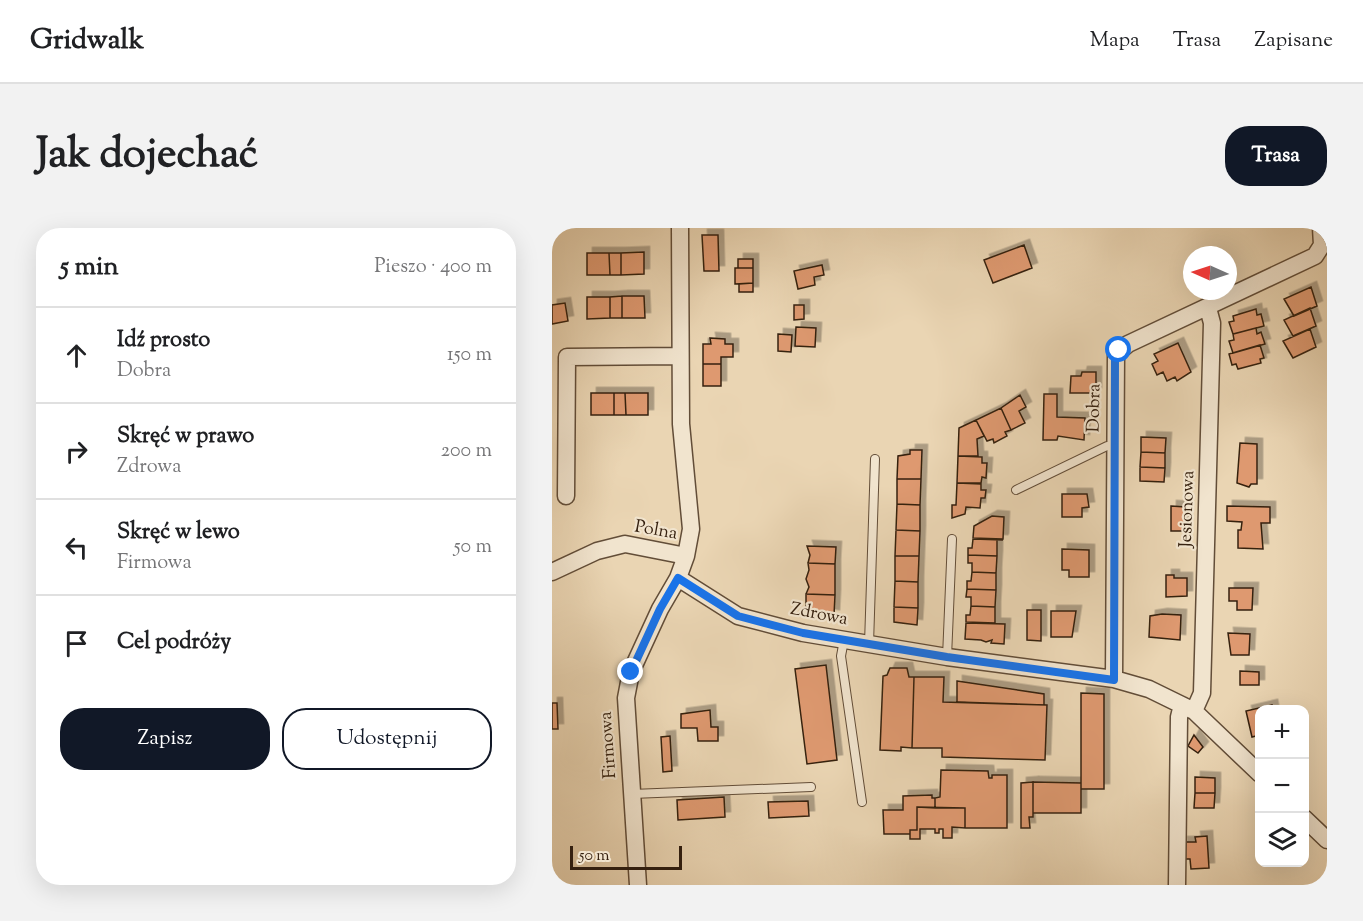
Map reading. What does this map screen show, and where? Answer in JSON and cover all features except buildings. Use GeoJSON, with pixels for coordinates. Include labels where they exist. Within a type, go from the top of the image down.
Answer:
{"type":"FeatureCollection","features":[{"type":"Feature","properties":{"kind":"street"},"geometry":{"type":"LineString","coordinates":[[678,578],[686,556],[691,529],[681,424],[680,228]]}},
{"type":"Feature","properties":{"kind":"street","name":"Dobra"},"geometry":{"type":"LineString","coordinates":[[1114,680],[1116,354],[1128,344],[1315,256],[1322,245],[1321,228]]}},
{"type":"Feature","properties":{"kind":"street","name":"Jesionowa"},"geometry":{"type":"LineString","coordinates":[[1188,708],[1200,700],[1202,681],[1212,323],[1208,308]]}},
{"type":"Feature","properties":{"kind":"street"},"geometry":{"type":"LineString","coordinates":[[566,496],[567,357],[679,356]]}},
{"type":"Feature","properties":{"kind":"street","name":"Polna"},"geometry":{"type":"LineString","coordinates":[[552,572],[597,551],[625,544],[686,556]]}},
{"type":"Feature","properties":{"kind":"street","name":"Zdrowa"},"geometry":{"type":"LineString","coordinates":[[678,578],[738,616],[844,640],[1114,680],[1149,689],[1188,708],[1255,769]]}},
{"type":"Feature","properties":{"kind":"street","name":"Firmowa"},"geometry":{"type":"LineString","coordinates":[[638,885],[626,714],[631,672],[660,609],[678,578]]}},
{"type":"Feature","properties":{"kind":"street"},"geometry":{"type":"LineString","coordinates":[[1177,885],[1179,717],[1188,708]]}},
{"type":"Feature","properties":{"kind":"street"},"geometry":{"type":"LineString","coordinates":[[1309,822],[1327,840]]}},
{"type":"Feature","properties":{"kind":"lane"},"geometry":{"type":"LineString","coordinates":[[1016,490],[1107,446],[1114,446]]}},
{"type":"Feature","properties":{"kind":"lane"},"geometry":{"type":"LineString","coordinates":[[869,644],[875,459]]}},
{"type":"Feature","properties":{"kind":"lane"},"geometry":{"type":"LineString","coordinates":[[947,657],[952,539]]}},
{"type":"Feature","properties":{"kind":"lane"},"geometry":{"type":"LineString","coordinates":[[844,640],[841,656],[862,802]]}},
{"type":"Feature","properties":{"kind":"lane"},"geometry":{"type":"LineString","coordinates":[[632,794],[811,787]]}},
{"type":"Feature","properties":{"kind":"route"},"geometry":{"type":"LineString","coordinates":[[631,672],[660,609],[678,578],[738,616],[803,633],[947,657],[1114,680],[1115,358],[1119,350]]}}]}
